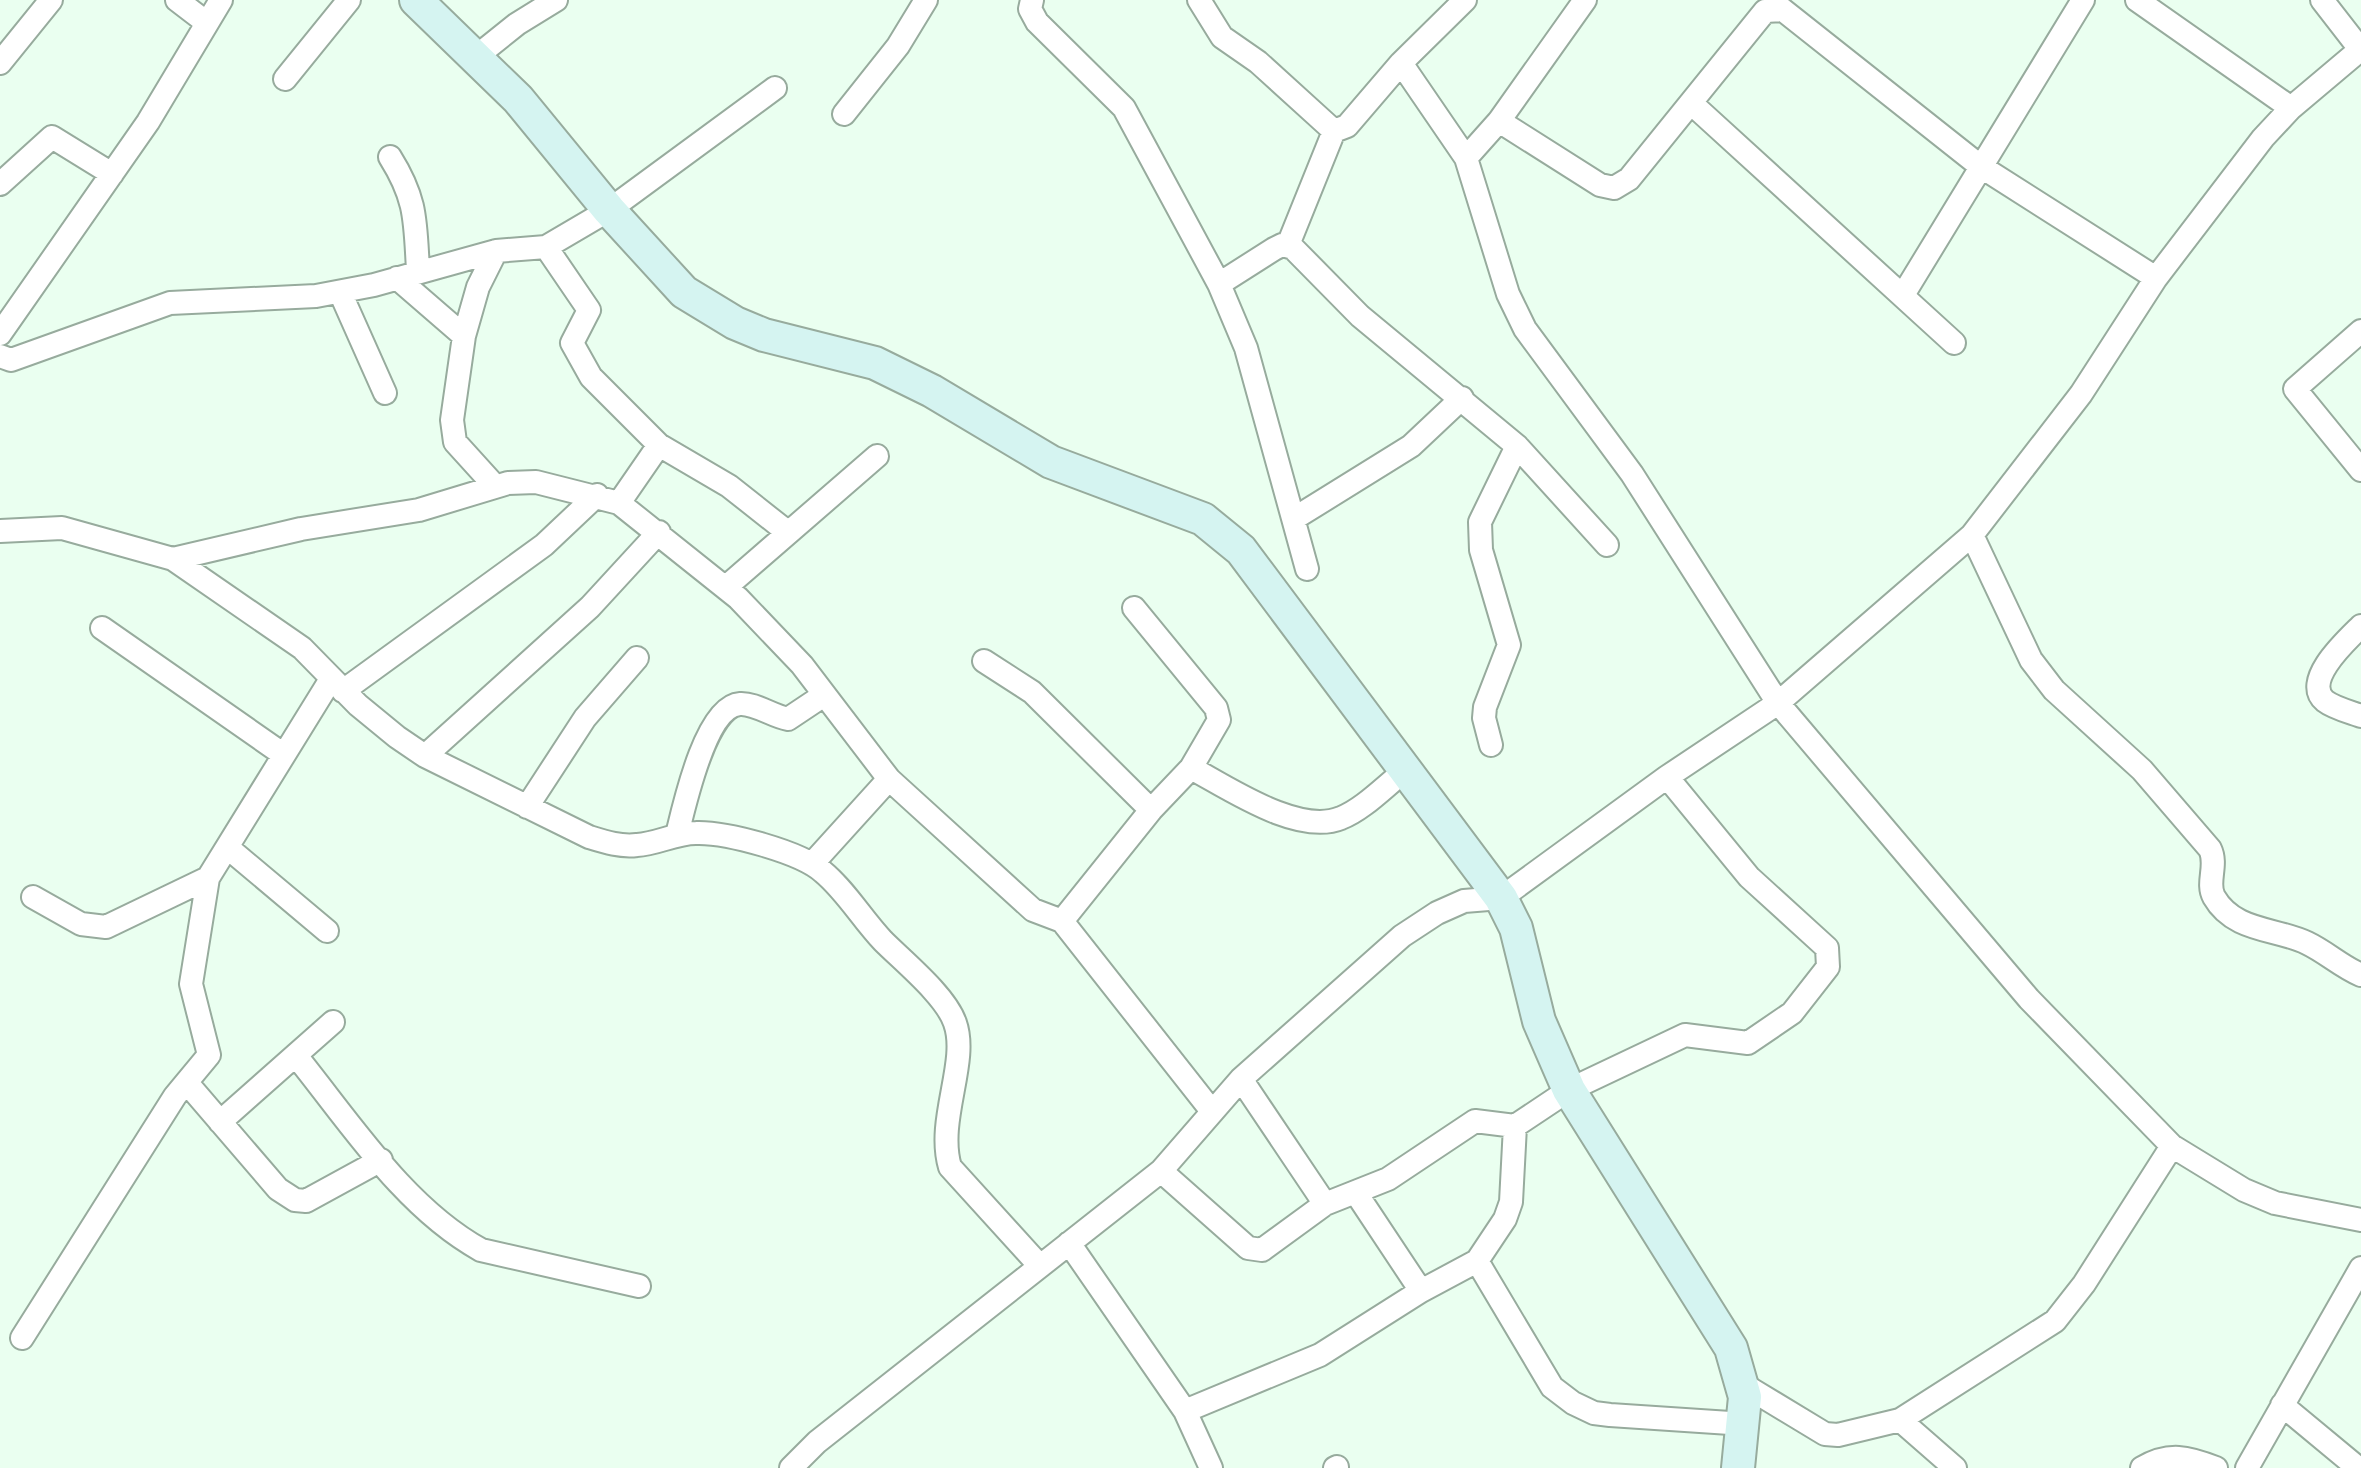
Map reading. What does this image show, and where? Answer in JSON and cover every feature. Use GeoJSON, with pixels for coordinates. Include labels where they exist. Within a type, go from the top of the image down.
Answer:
{"type":"FeatureCollection","features":[{"type":"Feature","properties":{"kind":"street"},"geometry":{"type":"LineString","coordinates":[[0,63],[51,0]]}},
{"type":"Feature","properties":{"kind":"street"},"geometry":{"type":"LineString","coordinates":[[177,0],[207,23]]}},
{"type":"Feature","properties":{"kind":"street"},"geometry":{"type":"LineString","coordinates":[[0,334],[112,174],[221,0]]}},
{"type":"Feature","properties":{"kind":"street"},"geometry":{"type":"LineString","coordinates":[[285,79],[349,0]]}},
{"type":"Feature","properties":{"kind":"street"},"geometry":{"type":"LineString","coordinates":[[416,0],[518,99],[609,210],[684,292],[735,323],[764,335],[875,363],[932,391],[1051,462],[1203,519],[1241,550],[1501,898],[1516,928],[1539,1021],[1569,1090],[1731,1348],[1744,1385],[1745,1424],[1738,1468]]}},
{"type":"Feature","properties":{"kind":"street"},"geometry":{"type":"LineString","coordinates":[[477,56],[517,24],[556,0]]}},
{"type":"Feature","properties":{"kind":"street"},"geometry":{"type":"LineString","coordinates":[[844,114],[898,46],[926,0]]}},
{"type":"Feature","properties":{"kind":"street"},"geometry":{"type":"LineString","coordinates":[[1199,0],[1222,37],[1258,62],[1334,131]]}},
{"type":"Feature","properties":{"kind":"street"},"geometry":{"type":"LineString","coordinates":[[1288,245],[1334,131],[1347,126],[1401,63],[1465,0]]}},
{"type":"Feature","properties":{"kind":"street"},"geometry":{"type":"LineString","coordinates":[[1466,158],[1499,121],[1585,0]]}},
{"type":"Feature","properties":{"kind":"street"},"geometry":{"type":"LineString","coordinates":[[1903,295],[2083,0]]}},
{"type":"Feature","properties":{"kind":"street"},"geometry":{"type":"LineString","coordinates":[[2137,0],[2291,108]]}},
{"type":"Feature","properties":{"kind":"street"},"geometry":{"type":"LineString","coordinates":[[791,1468],[817,1442],[1161,1171],[1241,1079],[1402,936],[1437,913],[1464,901],[1501,898],[1667,777],[1778,703],[1972,535],[2081,394],[2156,278],[2263,138],[2291,108],[2361,49],[2322,0]]}},
{"type":"Feature","properties":{"kind":"street"},"geometry":{"type":"LineString","coordinates":[[1026,3],[1037,22],[1058,46],[1124,108],[1219,284],[1246,348],[1307,569]]}},
{"type":"Feature","properties":{"kind":"street"},"geometry":{"type":"LineString","coordinates":[[1499,121],[1600,185],[1614,188],[1629,179],[1765,11],[1783,10],[1980,166],[2156,278]]}},
{"type":"Feature","properties":{"kind":"street"},"geometry":{"type":"LineString","coordinates":[[1401,63],[1466,158],[1515,312],[1632,474],[1778,703],[2029,999],[2172,1146],[2265,1198],[2356,1214]]}},
{"type":"Feature","properties":{"kind":"street"},"geometry":{"type":"LineString","coordinates":[[0,356],[11,360],[170,303],[340,292],[496,251],[546,247],[609,210],[775,88]]}},
{"type":"Feature","properties":{"kind":"street"},"geometry":{"type":"LineString","coordinates":[[1691,103],[1954,343]]}},
{"type":"Feature","properties":{"kind":"street"},"geometry":{"type":"LineString","coordinates":[[0,184],[52,137],[112,174]]}},
{"type":"Feature","properties":{"kind":"street"},"geometry":{"type":"LineString","coordinates":[[390,157],[409,187],[415,211],[407,274],[464,336]]}},
{"type":"Feature","properties":{"kind":"street"},"geometry":{"type":"LineString","coordinates":[[1219,284],[1274,249],[1288,245]]}},
{"type":"Feature","properties":{"kind":"street"},"geometry":{"type":"LineString","coordinates":[[1288,245],[1360,316],[1517,446],[1607,545]]}},
{"type":"Feature","properties":{"kind":"street"},"geometry":{"type":"LineString","coordinates":[[546,247],[589,310],[572,343],[573,350],[591,377],[659,445],[729,486],[786,531]]}},
{"type":"Feature","properties":{"kind":"street"},"geometry":{"type":"LineString","coordinates":[[494,485],[455,442],[452,431],[464,336],[478,287],[496,251]]}},
{"type":"Feature","properties":{"kind":"street"},"geometry":{"type":"LineString","coordinates":[[340,292],[385,393]]}},
{"type":"Feature","properties":{"kind":"street"},"geometry":{"type":"LineString","coordinates":[[2361,331],[2295,389],[2361,470]]}},
{"type":"Feature","properties":{"kind":"street"},"geometry":{"type":"LineString","coordinates":[[1295,518],[1411,446],[1462,398]]}},
{"type":"Feature","properties":{"kind":"street"},"geometry":{"type":"LineString","coordinates":[[619,503],[659,445]]}},
{"type":"Feature","properties":{"kind":"street"},"geometry":{"type":"LineString","coordinates":[[1491,745],[1485,707],[1509,645],[1481,550],[1480,522],[1517,446]]}},
{"type":"Feature","properties":{"kind":"street"},"geometry":{"type":"LineString","coordinates":[[726,587],[786,531],[877,456]]}},
{"type":"Feature","properties":{"kind":"street"},"geometry":{"type":"LineString","coordinates":[[173,559],[301,529],[419,510],[494,485],[536,482],[619,503],[726,587],[802,665],[889,779],[1033,910],[1062,921],[1211,1110]]}},
{"type":"Feature","properties":{"kind":"street"},"geometry":{"type":"LineString","coordinates":[[22,1338],[165,1110],[209,1055],[191,984],[208,878],[284,755],[337,685],[544,545],[597,495]]}},
{"type":"Feature","properties":{"kind":"street"},"geometry":{"type":"LineString","coordinates":[[0,531],[62,528],[173,559],[302,648],[337,685],[397,737],[425,756],[589,837],[615,845],[638,845],[677,835],[716,834],[812,864],[827,876],[867,925],[946,1006],[956,1024],[957,1046],[944,1148],[950,1167],[1039,1265]]}},
{"type":"Feature","properties":{"kind":"street"},"geometry":{"type":"LineString","coordinates":[[425,756],[590,607],[659,532]]}},
{"type":"Feature","properties":{"kind":"street"},"geometry":{"type":"LineString","coordinates":[[1972,535],[2031,660],[2054,690],[2142,770],[2210,849],[2215,862],[2212,889],[2216,900],[2232,918],[2304,941],[2361,975]]}},
{"type":"Feature","properties":{"kind":"street"},"geometry":{"type":"LineString","coordinates":[[1062,921],[1151,810],[1191,768],[1219,720],[1216,708],[1134,608]]}},
{"type":"Feature","properties":{"kind":"street"},"geometry":{"type":"LineString","coordinates":[[2361,626],[2334,653],[2319,684],[2319,693],[2325,701],[2361,716]]}},
{"type":"Feature","properties":{"kind":"street"},"geometry":{"type":"LineString","coordinates":[[102,628],[284,755]]}},
{"type":"Feature","properties":{"kind":"street"},"geometry":{"type":"LineString","coordinates":[[527,807],[585,718],[637,658]]}},
{"type":"Feature","properties":{"kind":"street"},"geometry":{"type":"LineString","coordinates":[[984,661],[1032,692],[1151,810]]}},
{"type":"Feature","properties":{"kind":"street"},"geometry":{"type":"LineString","coordinates":[[677,835],[692,778],[716,721],[725,710],[744,703],[788,719],[824,695]]}},
{"type":"Feature","properties":{"kind":"street"},"geometry":{"type":"LineString","coordinates":[[1191,768],[1270,811],[1326,822],[1342,818],[1406,770]]}},
{"type":"Feature","properties":{"kind":"street"},"geometry":{"type":"LineString","coordinates":[[1161,1171],[1255,1251],[1262,1250],[1325,1204],[1388,1179],[1475,1121],[1515,1126],[1569,1090],[1685,1035],[1748,1043],[1792,1013],[1828,967],[1827,948],[1749,877],[1667,777]]}},
{"type":"Feature","properties":{"kind":"street"},"geometry":{"type":"LineString","coordinates":[[812,864],[889,779]]}},
{"type":"Feature","properties":{"kind":"street"},"geometry":{"type":"LineString","coordinates":[[227,847],[327,931]]}},
{"type":"Feature","properties":{"kind":"street"},"geometry":{"type":"LineString","coordinates":[[33,897],[81,924],[106,927],[208,878]]}},
{"type":"Feature","properties":{"kind":"street"},"geometry":{"type":"LineString","coordinates":[[220,1122],[333,1022]]}},
{"type":"Feature","properties":{"kind":"street"},"geometry":{"type":"LineString","coordinates":[[297,1057],[381,1160],[440,1224],[481,1250],[639,1286]]}},
{"type":"Feature","properties":{"kind":"street"},"geometry":{"type":"LineString","coordinates":[[1241,1079],[1325,1204]]}},
{"type":"Feature","properties":{"kind":"street"},"geometry":{"type":"LineString","coordinates":[[187,1083],[278,1189],[295,1200],[306,1201],[381,1160]]}},
{"type":"Feature","properties":{"kind":"street"},"geometry":{"type":"LineString","coordinates":[[1185,1411],[1320,1355],[1421,1291],[1477,1261],[1505,1219],[1511,1202],[1515,1126]]}},
{"type":"Feature","properties":{"kind":"street"},"geometry":{"type":"LineString","coordinates":[[1744,1385],[1825,1434],[1838,1435],[1900,1420],[2055,1321],[2084,1284],[2172,1146]]}},
{"type":"Feature","properties":{"kind":"street"},"geometry":{"type":"LineString","coordinates":[[1356,1193],[1421,1291]]}},
{"type":"Feature","properties":{"kind":"street"},"geometry":{"type":"LineString","coordinates":[[1069,1243],[1185,1411],[1211,1468]]}},
{"type":"Feature","properties":{"kind":"street"},"geometry":{"type":"LineString","coordinates":[[1477,1261],[1552,1387],[1573,1403],[1594,1413],[1610,1415],[1745,1424]]}},
{"type":"Feature","properties":{"kind":"street"},"geometry":{"type":"LineString","coordinates":[[2247,1468],[2361,1268]]}},
{"type":"Feature","properties":{"kind":"street"},"geometry":{"type":"LineString","coordinates":[[2282,1405],[2358,1468]]}},
{"type":"Feature","properties":{"kind":"street"},"geometry":{"type":"LineString","coordinates":[[1900,1420],[1955,1468]]}},
{"type":"Feature","properties":{"kind":"street"},"geometry":{"type":"LineString","coordinates":[[2267,1468],[2268,1430]]}},
{"type":"Feature","properties":{"kind":"street"},"geometry":{"type":"LineString","coordinates":[[2142,1468],[2165,1456],[2177,1456],[2216,1468]]}}]}
